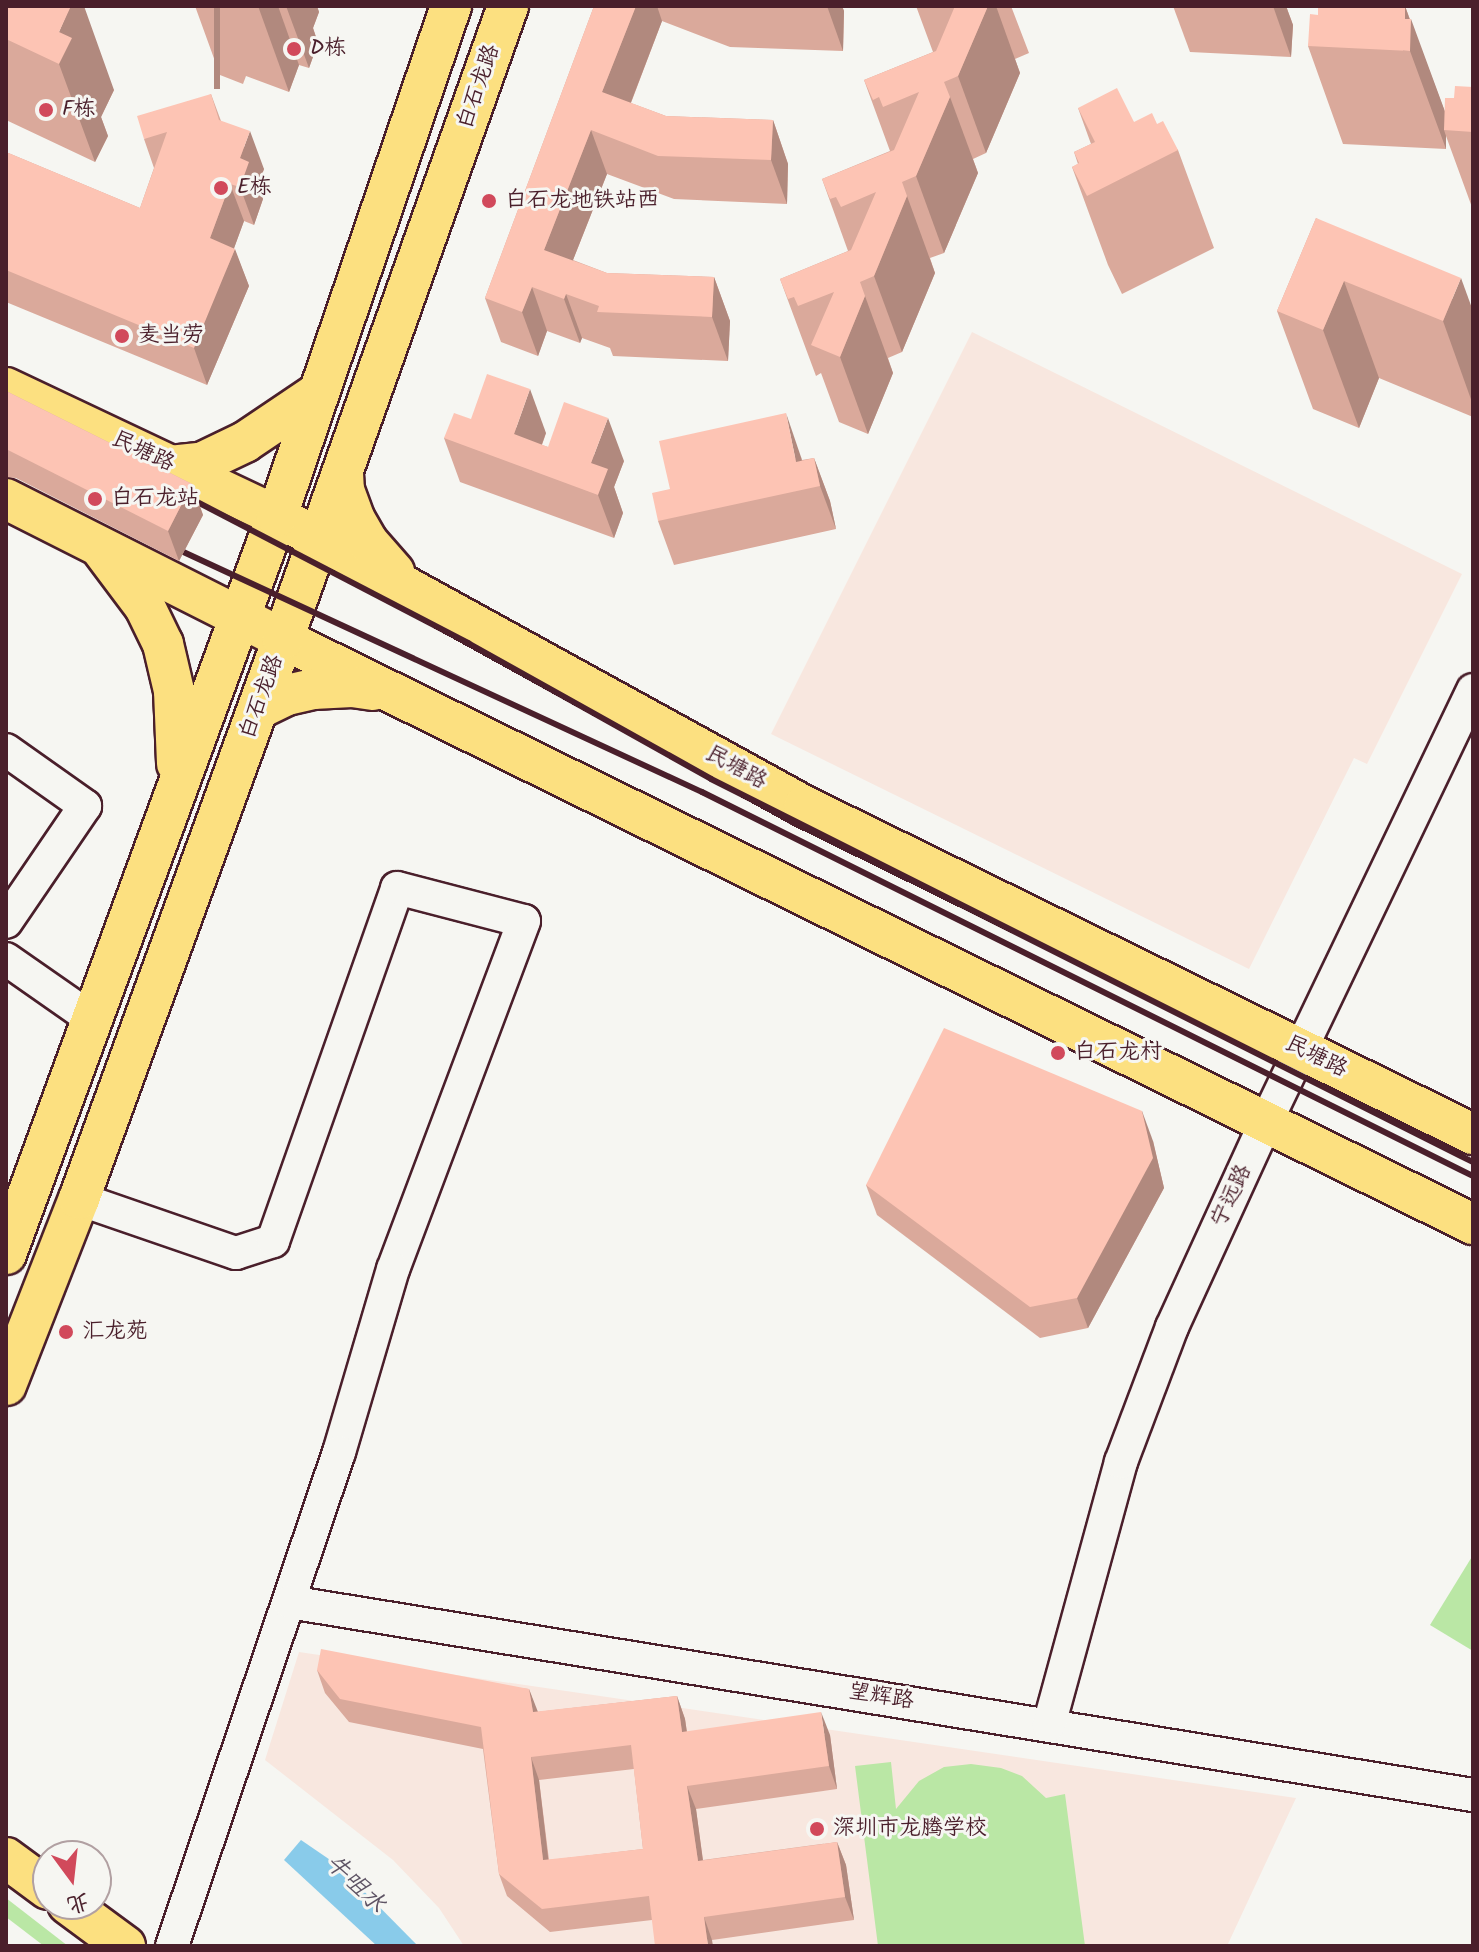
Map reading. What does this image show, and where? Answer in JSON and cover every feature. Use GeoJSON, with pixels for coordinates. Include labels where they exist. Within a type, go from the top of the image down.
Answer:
{"type":"FeatureCollection","features":[{"type":"Feature","properties":{"kind":"main road"},"geometry":{"type":"LineString","coordinates":[[6,1254],[277,516],[451,6]]}},
{"type":"Feature","properties":{"kind":"main road","name":"白石龙路"},"geometry":{"type":"LineString","coordinates":[[6,1385],[79,1199],[258,709],[508,6]]}},
{"type":"Feature","properties":{"kind":"main road","name":"民塘路"},"geometry":{"type":"LineString","coordinates":[[6,388],[277,516],[804,806],[1473,1134]]}},
{"type":"Feature","properties":{"kind":"main road"},"geometry":{"type":"LineString","coordinates":[[170,466],[201,463],[245,442],[319,392]]}},
{"type":"Feature","properties":{"kind":"main road"},"geometry":{"type":"LineString","coordinates":[[343,473],[344,490],[354,518],[368,542],[407,587]]}},
{"type":"Feature","properties":{"kind":"main road"},"geometry":{"type":"LineString","coordinates":[[6,499],[394,694],[1473,1224]]}},
{"type":"Feature","properties":{"kind":"main road"},"geometry":{"type":"LineString","coordinates":[[98,545],[145,607],[163,644],[174,691],[177,786]]}},
{"type":"Feature","properties":{"kind":"main road"},"geometry":{"type":"LineString","coordinates":[[258,709],[287,695],[313,689],[352,687],[394,694]]}},
{"type":"Feature","properties":{"kind":"main road"},"geometry":{"type":"LineString","coordinates":[[90,1920],[125,1946]]}},
{"type":"Feature","properties":{"kind":"street","name":"宁远路"},"geometry":{"type":"LineString","coordinates":[[1049,1725],[1121,1462],[1144,1398],[1266,1122],[1473,690]]}},
{"type":"Feature","properties":{"kind":"street"},"geometry":{"type":"LineString","coordinates":[[6,750],[85,806],[6,922]]}},
{"type":"Feature","properties":{"kind":"street"},"geometry":{"type":"LineString","coordinates":[[79,1199],[236,1253],[273,1241],[397,888],[524,921],[393,1269],[339,1452],[177,1933]]}},
{"type":"Feature","properties":{"kind":"street"},"geometry":{"type":"LineString","coordinates":[[6,959],[92,1019]]}},
{"type":"Feature","properties":{"kind":"street","name":"望辉路"},"geometry":{"type":"LineString","coordinates":[[289,1602],[1473,1795]]}},
{"type":"Feature","properties":{"kind":"shaded area"},"geometry":{"type":"Polygon","coordinates":[[[972,332],[1462,574],[1367,764],[1354,758],[1249,969],[771,734],[972,332]]]}},
{"type":"Feature","properties":{"kind":"shaded area","name":"深圳市龙腾学校"},"geometry":{"type":"Polygon","coordinates":[[[299,1652],[1296,1798],[1227,1946],[464,1946],[439,1908],[393,1860],[265,1760],[299,1652]]]}},
{"type":"Feature","properties":{"kind":"green space"},"geometry":{"type":"Polygon","coordinates":[[[1473,1555],[1473,1651],[1430,1625],[1473,1555]]]}},
{"type":"Feature","properties":{"kind":"green space"},"geometry":{"type":"Polygon","coordinates":[[[891,1762],[896,1809],[919,1781],[944,1767],[971,1764],[1001,1768],[1022,1776],[1046,1798],[1065,1794],[1085,1946],[878,1946],[855,1766],[891,1762]]]}},
{"type":"Feature","properties":{"kind":"green space"},"geometry":{"type":"Polygon","coordinates":[[[6,1898],[68,1946],[44,1946],[6,1917],[6,1898]]]}},
{"type":"Feature","properties":{"kind":"water","name":"牛咀水"},"geometry":{"type":"Polygon","coordinates":[[[301,1840],[339,1866],[418,1946],[377,1946],[284,1860],[301,1840]]]}},
{"type":"Feature","properties":{"kind":"building"},"geometry":{"type":"Polygon","coordinates":[[[6,6],[71,6],[59,32],[72,38],[59,64],[6,39],[6,6]]]}},
{"type":"Feature","properties":{"kind":"building"},"geometry":{"type":"Polygon","coordinates":[[[594,6],[636,6],[602,92],[666,116],[773,120],[771,160],[658,156],[591,130],[544,250],[607,273],[714,277],[712,317],[597,312],[599,306],[566,294],[564,299],[532,287],[522,312],[485,298],[594,6]]]}},
{"type":"Feature","properties":{"kind":"building"},"geometry":{"type":"Polygon","coordinates":[[[785,6],[827,6],[827,8],[785,6]]]}},
{"type":"Feature","properties":{"kind":"building"},"geometry":{"type":"Polygon","coordinates":[[[955,6],[988,6],[958,76],[944,82],[950,97],[916,176],[902,182],[907,196],[874,276],[860,282],[865,296],[840,357],[811,345],[834,292],[798,306],[794,297],[788,299],[780,279],[851,250],[876,192],[841,207],[836,197],[830,199],[822,179],[894,150],[919,92],[883,107],[879,97],[873,100],[864,80],[936,51],[955,6]]]}},
{"type":"Feature","properties":{"kind":"building"},"geometry":{"type":"Polygon","coordinates":[[[1318,6],[1405,6],[1405,19],[1411,19],[1410,51],[1308,46],[1310,14],[1318,15],[1318,6]]]}},
{"type":"Feature","properties":{"kind":"building"},"geometry":{"type":"Polygon","coordinates":[[[1455,86],[1473,87],[1473,132],[1444,130],[1445,98],[1454,98],[1455,86]]]}},
{"type":"Feature","properties":{"kind":"building"},"geometry":{"type":"Polygon","coordinates":[[[1117,88],[1134,122],[1152,113],[1157,124],[1163,121],[1178,150],[1087,196],[1072,167],[1079,163],[1074,152],[1095,142],[1078,108],[1117,88]]]}},
{"type":"Feature","properties":{"kind":"building"},"geometry":{"type":"Polygon","coordinates":[[[211,94],[219,120],[250,131],[240,158],[249,162],[240,187],[230,184],[210,238],[235,249],[194,348],[6,270],[6,152],[140,208],[167,132],[144,139],[137,116],[211,94]]]}},
{"type":"Feature","properties":{"kind":"building"},"geometry":{"type":"Polygon","coordinates":[[[1316,218],[1461,278],[1443,321],[1344,281],[1323,330],[1277,311],[1316,218]]]}},
{"type":"Feature","properties":{"kind":"building"},"geometry":{"type":"Polygon","coordinates":[[[487,374],[530,389],[514,434],[548,447],[564,402],[608,418],[591,463],[608,469],[598,495],[444,438],[454,413],[471,419],[487,374]]]}},
{"type":"Feature","properties":{"kind":"building"},"geometry":{"type":"Polygon","coordinates":[[[6,391],[192,484],[168,531],[6,449],[6,391]]]}},
{"type":"Feature","properties":{"kind":"building"},"geometry":{"type":"Polygon","coordinates":[[[786,413],[796,462],[814,458],[820,486],[658,521],[652,493],[670,489],[659,441],[786,413]]]}},
{"type":"Feature","properties":{"kind":"building"},"geometry":{"type":"Polygon","coordinates":[[[944,1028],[1142,1111],[1153,1158],[1077,1298],[1030,1307],[866,1185],[944,1028]]]}},
{"type":"Feature","properties":{"kind":"building"},"geometry":{"type":"Polygon","coordinates":[[[321,1649],[529,1689],[533,1712],[677,1696],[682,1732],[821,1712],[829,1766],[687,1786],[698,1861],[837,1842],[845,1897],[704,1917],[708,1946],[655,1946],[649,1896],[542,1909],[499,1874],[481,1727],[340,1699],[317,1670],[321,1649]],[[631,1745],[531,1757],[543,1860],[643,1849],[631,1745]]]}},
{"type":"Feature","properties":{"kind":"railway"},"geometry":{"type":"LineString","coordinates":[[180,493],[468,643],[711,779],[1473,1162]]}},
{"type":"Feature","properties":{"kind":"railway"},"geometry":{"type":"LineString","coordinates":[[164,543],[702,792],[1473,1176]]}},
{"type":"Feature","properties":{"kind":"place","name":"D栋"},"geometry":{"type":"Point","coordinates":[294,49]}},
{"type":"Feature","properties":{"kind":"place","name":"F栋"},"geometry":{"type":"Point","coordinates":[46,110]}},
{"type":"Feature","properties":{"kind":"place","name":"E栋"},"geometry":{"type":"Point","coordinates":[221,188]}},
{"type":"Feature","properties":{"kind":"place","name":"白石龙地铁站西"},"geometry":{"type":"Point","coordinates":[489,201]}},
{"type":"Feature","properties":{"kind":"place","name":"麦当劳"},"geometry":{"type":"Point","coordinates":[122,336]}},
{"type":"Feature","properties":{"kind":"place","name":"白石龙站"},"geometry":{"type":"Point","coordinates":[95,499]}},
{"type":"Feature","properties":{"kind":"place","name":"白石龙村"},"geometry":{"type":"Point","coordinates":[1058,1053]}},
{"type":"Feature","properties":{"kind":"place","name":"汇龙苑"},"geometry":{"type":"Point","coordinates":[66,1332]}},
{"type":"Feature","properties":{"kind":"place","name":"深圳市龙腾学校"},"geometry":{"type":"Point","coordinates":[817,1829]}}]}
